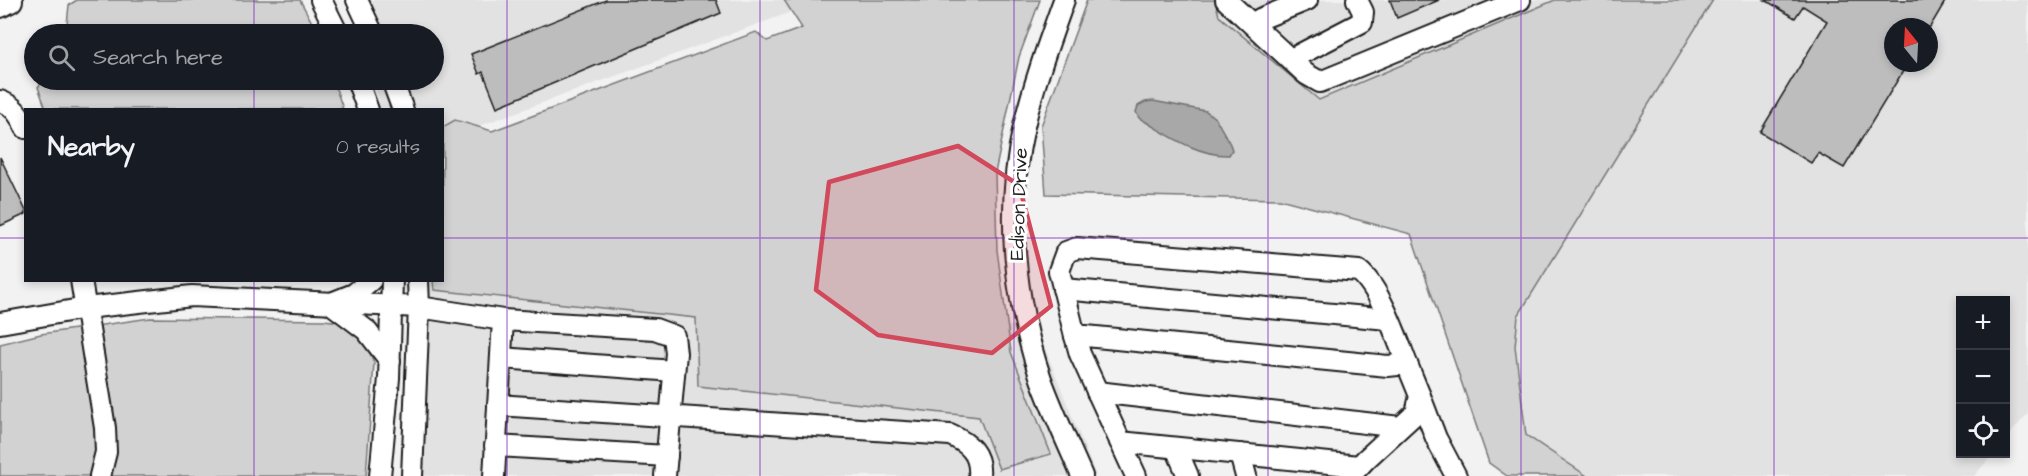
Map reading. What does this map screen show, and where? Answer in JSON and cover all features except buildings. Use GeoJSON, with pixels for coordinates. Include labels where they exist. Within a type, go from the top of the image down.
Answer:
{"type":"FeatureCollection","features":[{"type":"Feature","properties":{"kind":"main road"},"geometry":{"type":"LineString","coordinates":[[0,5],[10,0]]}},
{"type":"Feature","properties":{"kind":"street"},"geometry":{"type":"LineString","coordinates":[[321,0],[333,24]]}},
{"type":"Feature","properties":{"kind":"street"},"geometry":{"type":"LineString","coordinates":[[357,0],[368,24]]}},
{"type":"Feature","properties":{"kind":"street","name":"Edison Drive"},"geometry":{"type":"LineString","coordinates":[[1064,0],[1040,64],[1023,128],[1016,179],[1014,228],[1018,279],[1027,329],[1041,378],[1082,476]]}},
{"type":"Feature","properties":{"kind":"street"},"geometry":{"type":"LineString","coordinates":[[1226,0],[1306,74],[1320,82],[1520,0]]}},
{"type":"Feature","properties":{"kind":"street"},"geometry":{"type":"LineString","coordinates":[[1256,26],[1260,19],[1307,0]]}},
{"type":"Feature","properties":{"kind":"street"},"geometry":{"type":"LineString","coordinates":[[1291,59],[1362,22],[1363,12],[1357,0]]}},
{"type":"Feature","properties":{"kind":"street"},"geometry":{"type":"LineString","coordinates":[[361,90],[367,108]]}},
{"type":"Feature","properties":{"kind":"street"},"geometry":{"type":"LineString","coordinates":[[396,90],[402,108]]}},
{"type":"Feature","properties":{"kind":"street"},"geometry":{"type":"LineString","coordinates":[[0,100],[18,112],[24,124]]}},
{"type":"Feature","properties":{"kind":"street"},"geometry":{"type":"LineString","coordinates":[[1136,476],[1080,354],[1075,336],[1059,271],[1066,252],[1077,248],[1359,271],[1368,278],[1388,319],[1436,438],[1456,476]]}},
{"type":"Feature","properties":{"kind":"street"},"geometry":{"type":"LineString","coordinates":[[81,282],[105,428],[106,452],[100,476]]}},
{"type":"Feature","properties":{"kind":"street"},"geometry":{"type":"LineString","coordinates":[[331,303],[354,294],[369,282]]}},
{"type":"Feature","properties":{"kind":"street"},"geometry":{"type":"LineString","coordinates":[[380,476],[390,361],[392,282]]}},
{"type":"Feature","properties":{"kind":"street"},"geometry":{"type":"LineString","coordinates":[[412,476],[418,282]]}},
{"type":"Feature","properties":{"kind":"street"},"geometry":{"type":"LineString","coordinates":[[1063,289],[1388,319]]}},
{"type":"Feature","properties":{"kind":"street"},"geometry":{"type":"LineString","coordinates":[[0,323],[86,308],[192,296],[392,308],[419,307],[503,320],[655,329],[674,336],[676,353],[665,476]]}},
{"type":"Feature","properties":{"kind":"street"},"geometry":{"type":"LineString","coordinates":[[331,303],[355,319],[390,361]]}},
{"type":"Feature","properties":{"kind":"street"},"geometry":{"type":"LineString","coordinates":[[494,476],[503,320]]}},
{"type":"Feature","properties":{"kind":"street"},"geometry":{"type":"LineString","coordinates":[[1075,336],[1388,366],[1407,364]]}},
{"type":"Feature","properties":{"kind":"street"},"geometry":{"type":"LineString","coordinates":[[501,358],[674,371]]}},
{"type":"Feature","properties":{"kind":"street"},"geometry":{"type":"LineString","coordinates":[[1097,392],[1400,427]]}},
{"type":"Feature","properties":{"kind":"street"},"geometry":{"type":"LineString","coordinates":[[1120,442],[1239,454],[1355,471],[1416,413],[1420,396]]}},
{"type":"Feature","properties":{"kind":"street"},"geometry":{"type":"LineString","coordinates":[[498,405],[950,435],[966,441],[976,456],[979,476]]}},
{"type":"Feature","properties":{"kind":"street"},"geometry":{"type":"LineString","coordinates":[[495,446],[667,456]]}},
{"type":"Feature","properties":{"kind":"street"},"geometry":{"type":"LineString","coordinates":[[1176,448],[1188,476]]}},
{"type":"Feature","properties":{"kind":"street"},"geometry":{"type":"LineString","coordinates":[[1239,454],[1246,476]]}},
{"type":"Feature","properties":{"kind":"highlighted area"},"geometry":{"type":"Polygon","coordinates":[[[958,146],[1019,185],[1051,306],[992,353],[878,335],[816,290],[829,182],[958,146]]]}},
{"type":"Feature","properties":{"kind":"shaded area"},"geometry":{"type":"Polygon","coordinates":[[[77,0],[300,0],[313,24],[67,24],[69,5],[77,0]]]}},
{"type":"Feature","properties":{"kind":"shaded area"},"geometry":{"type":"Polygon","coordinates":[[[345,0],[801,0],[802,8],[444,139],[444,108],[381,108],[376,90],[444,90],[444,24],[358,24],[345,0]]]}},
{"type":"Feature","properties":{"kind":"shaded area"},"geometry":{"type":"Polygon","coordinates":[[[784,0],[1040,0],[1019,57],[995,173],[997,250],[1011,352],[1051,454],[999,469],[979,417],[698,386],[696,318],[434,290],[433,282],[444,282],[444,126],[455,120],[492,131],[756,32],[767,41],[802,28],[784,0]]]}},
{"type":"Feature","properties":{"kind":"shaded area"},"geometry":{"type":"Polygon","coordinates":[[[1087,0],[1215,0],[1219,16],[1319,100],[1555,0],[1713,0],[1518,316],[1515,346],[1526,435],[1587,476],[1507,476],[1489,463],[1411,234],[1280,199],[1046,194],[1041,126],[1087,0]]]}},
{"type":"Feature","properties":{"kind":"shaded area"},"geometry":{"type":"Polygon","coordinates":[[[1215,0],[1555,0],[1319,100],[1219,16],[1215,0]]]}},
{"type":"Feature","properties":{"kind":"shaded area"},"geometry":{"type":"Polygon","coordinates":[[[1713,0],[2028,0],[2028,413],[2010,434],[2010,296],[1956,296],[1956,458],[1990,458],[1974,476],[1587,476],[1526,435],[1515,346],[1518,316],[1713,0]]]}},
{"type":"Feature","properties":{"kind":"shaded area"},"geometry":{"type":"Polygon","coordinates":[[[39,90],[336,90],[343,108],[46,108],[39,90]]]}},
{"type":"Feature","properties":{"kind":"shaded area"},"geometry":{"type":"Polygon","coordinates":[[[1153,101],[1206,111],[1216,119],[1230,144],[1232,150],[1229,155],[1193,148],[1139,118],[1136,112],[1138,106],[1153,101]]]}},
{"type":"Feature","properties":{"kind":"shaded area"},"geometry":{"type":"Polygon","coordinates":[[[444,279],[1037,328],[1096,476],[417,476],[417,282],[444,282],[444,279]]]}},
{"type":"Feature","properties":{"kind":"shaded area"},"geometry":{"type":"Polygon","coordinates":[[[150,318],[324,320],[348,323],[366,342],[374,363],[366,476],[0,476],[0,344],[41,334],[150,318]]]}}]}
